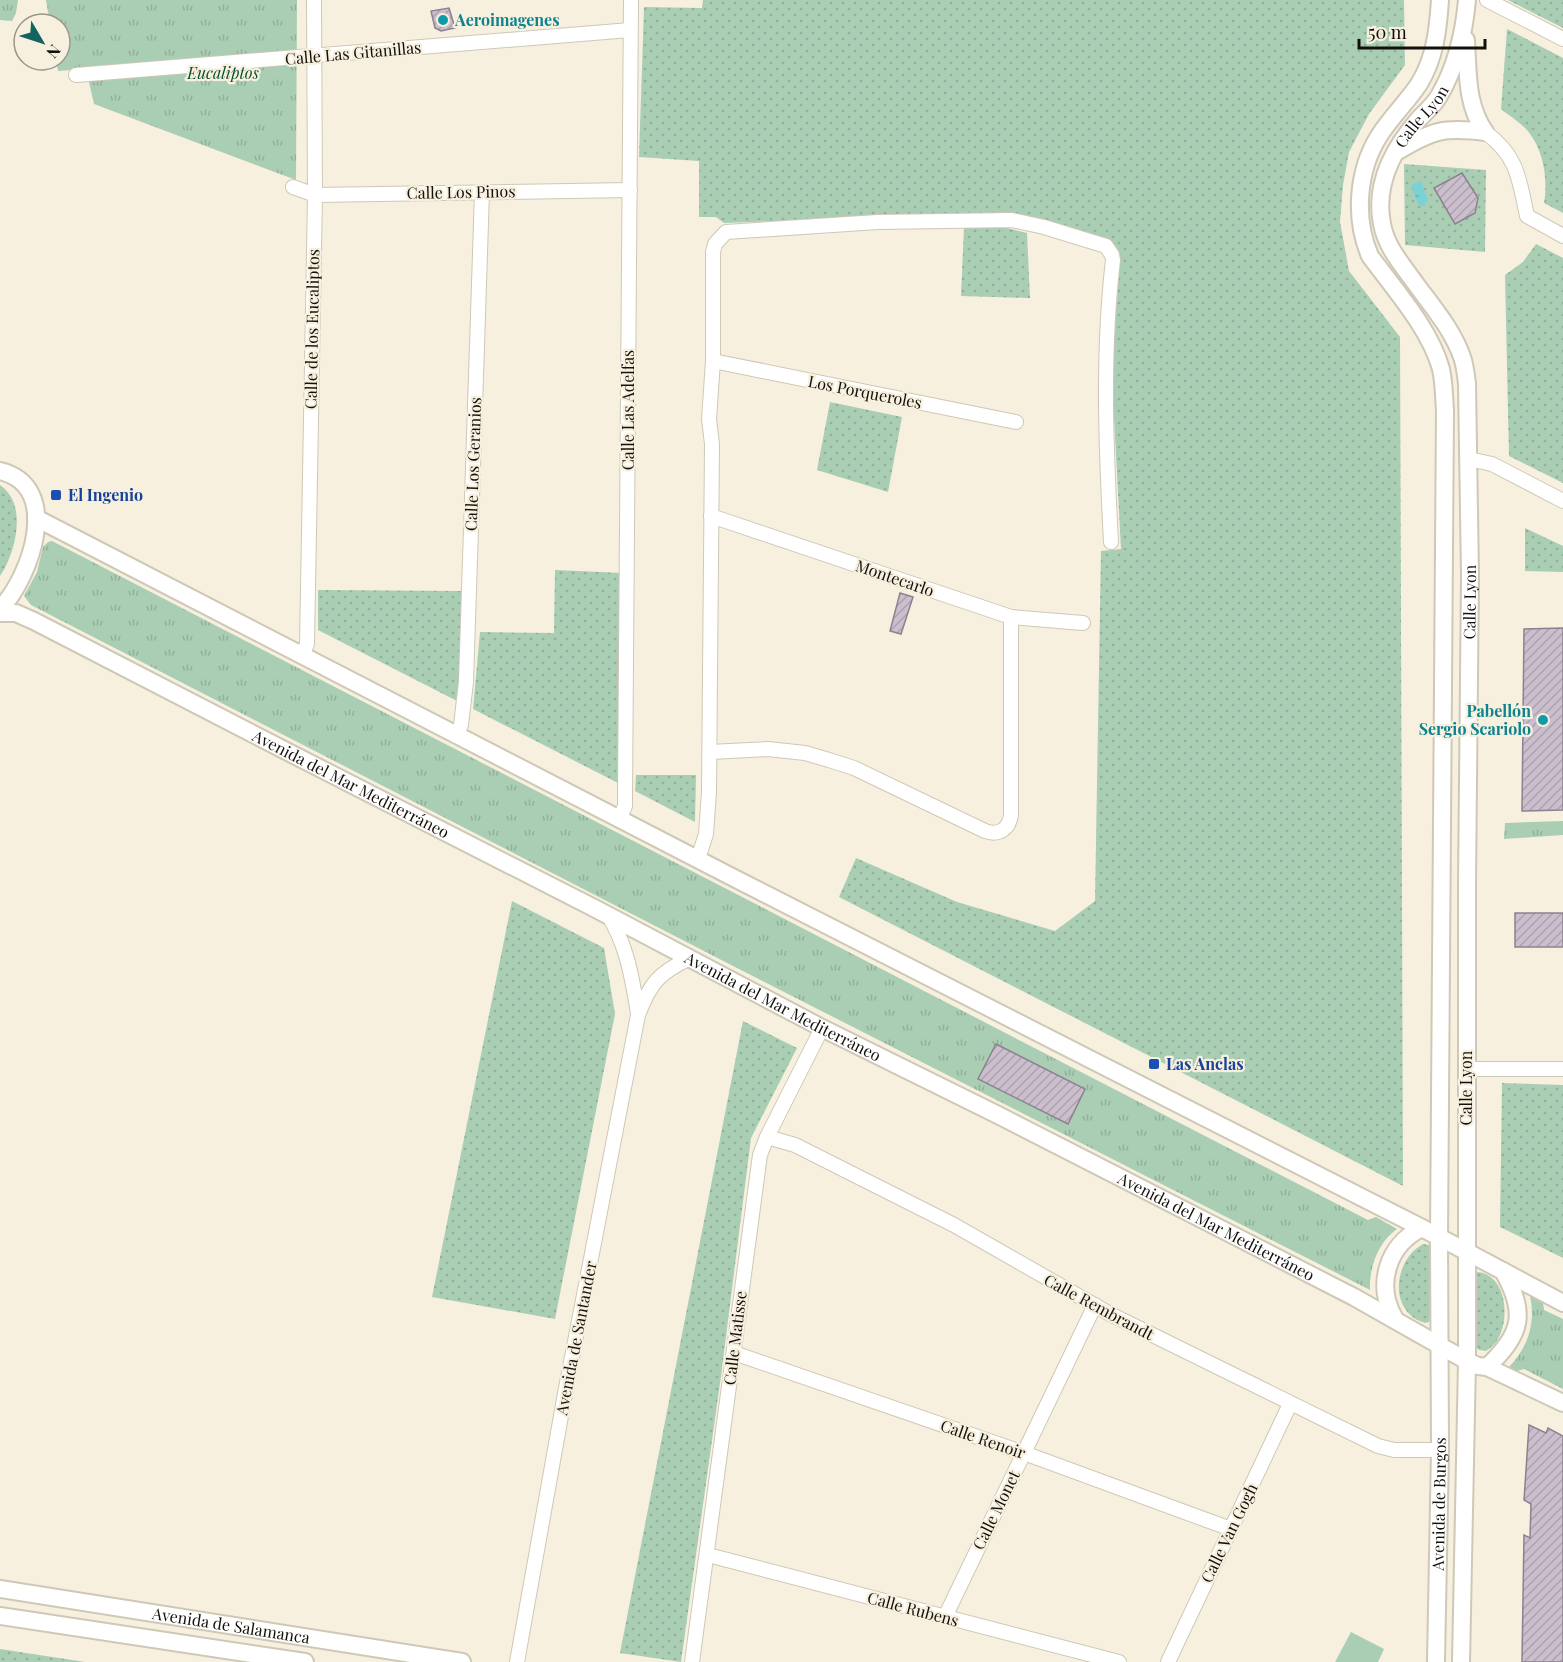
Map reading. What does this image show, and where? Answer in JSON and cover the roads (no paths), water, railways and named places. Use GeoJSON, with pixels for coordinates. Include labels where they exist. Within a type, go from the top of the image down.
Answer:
{"type":"FeatureCollection","features":[{"type":"Feature","properties":{"kind":"street","name":"Calle de los Eucaliptos"},"geometry":{"type":"LineString","coordinates":[[302,656],[307,644],[315,195],[314,0]]}},
{"type":"Feature","properties":{"kind":"street","name":"Calle Las Adelfas"},"geometry":{"type":"LineString","coordinates":[[620,818],[625,806],[631,0]]}},
{"type":"Feature","properties":{"kind":"street","name":"Calle Lyon"},"geometry":{"type":"LineString","coordinates":[[1439,1346],[1444,401],[1441,371],[1425,333],[1370,256],[1364,242],[1360,226],[1360,203],[1362,180],[1378,138],[1418,85],[1430,61],[1437,38],[1440,0]]}},
{"type":"Feature","properties":{"kind":"street","name":"Calle Lyon"},"geometry":{"type":"LineString","coordinates":[[1467,0],[1464,26],[1455,61],[1438,98],[1410,130],[1387,166],[1382,185],[1381,222],[1390,249],[1441,318],[1462,357],[1467,384],[1470,575],[1466,1069],[1467,1361]]}},
{"type":"Feature","properties":{"kind":"street"},"geometry":{"type":"LineString","coordinates":[[1487,0],[1563,39]]}},
{"type":"Feature","properties":{"kind":"street"},"geometry":{"type":"LineString","coordinates":[[1464,26],[1470,94],[1476,118],[1485,132],[1508,154],[1515,165],[1527,216],[1563,236]]}},
{"type":"Feature","properties":{"kind":"street","name":"Calle Las Gitanillas"},"geometry":{"type":"LineString","coordinates":[[76,75],[630,30]]}},
{"type":"Feature","properties":{"kind":"street"},"geometry":{"type":"LineString","coordinates":[[1393,154],[1424,135],[1437,131],[1455,129],[1485,132]]}},
{"type":"Feature","properties":{"kind":"street","name":"Calle Los Pinos"},"geometry":{"type":"LineString","coordinates":[[293,187],[315,195],[630,190]]}},
{"type":"Feature","properties":{"kind":"street","name":"Calle Los Geranios"},"geometry":{"type":"LineString","coordinates":[[456,736],[461,725],[466,682],[482,192]]}},
{"type":"Feature","properties":{"kind":"street"},"geometry":{"type":"LineString","coordinates":[[698,859],[706,834],[710,752],[712,444],[709,419],[713,361],[713,252],[715,244],[726,231],[878,222],[1012,220],[1101,244],[1110,250],[1113,260],[1108,318],[1106,412],[1112,542]]}},
{"type":"Feature","properties":{"kind":"street","name":"Los Porqueroles"},"geometry":{"type":"LineString","coordinates":[[713,361],[1016,422]]}},
{"type":"Feature","properties":{"kind":"street"},"geometry":{"type":"LineString","coordinates":[[1469,459],[1492,464],[1563,501]]}},
{"type":"Feature","properties":{"kind":"street"},"geometry":{"type":"LineString","coordinates":[[0,471],[10,473],[30,491],[35,504],[36,518],[31,551],[21,578],[0,611]]}},
{"type":"Feature","properties":{"kind":"street","name":"Montecarlo"},"geometry":{"type":"LineString","coordinates":[[711,516],[1011,617],[1083,623]]}},
{"type":"Feature","properties":{"kind":"street"},"geometry":{"type":"LineString","coordinates":[[36,518],[456,736],[1422,1228],[1563,1303]]}},
{"type":"Feature","properties":{"kind":"street","name":"Avenida del Mar Mediterráneo"},"geometry":{"type":"LineString","coordinates":[[0,611],[16,613],[34,621],[822,1028],[1000,1116],[1395,1319],[1467,1361],[1487,1367],[1563,1403]]}},
{"type":"Feature","properties":{"kind":"street"},"geometry":{"type":"LineString","coordinates":[[710,752],[768,749],[805,753],[854,768],[985,831],[991,833],[1003,831],[1011,815],[1011,617]]}},
{"type":"Feature","properties":{"kind":"street","name":"Avenida de Santander"},"geometry":{"type":"LineString","coordinates":[[607,915],[618,931],[626,952],[638,1015]]}},
{"type":"Feature","properties":{"kind":"street","name":"Avenida de Santander"},"geometry":{"type":"LineString","coordinates":[[517,1662],[564,1400],[638,1015],[652,984],[664,972],[690,958]]}},
{"type":"Feature","properties":{"kind":"street","name":"Calle Matisse"},"geometry":{"type":"LineString","coordinates":[[693,1662],[760,1155],[822,1028]]}},
{"type":"Feature","properties":{"kind":"street"},"geometry":{"type":"LineString","coordinates":[[1466,1069],[1563,1069]]}},
{"type":"Feature","properties":{"kind":"street","name":"Calle Rembrandt"},"geometry":{"type":"LineString","coordinates":[[767,1137],[795,1145],[943,1220],[1110,1314],[1378,1446],[1394,1450],[1440,1450]]}},
{"type":"Feature","properties":{"kind":"street"},"geometry":{"type":"LineString","coordinates":[[1395,1319],[1386,1298],[1384,1284],[1386,1271],[1391,1257],[1400,1244],[1409,1234],[1422,1228]]}},
{"type":"Feature","properties":{"kind":"street"},"geometry":{"type":"LineString","coordinates":[[1487,1367],[1509,1344],[1518,1320],[1515,1294],[1503,1271]]}},
{"type":"Feature","properties":{"kind":"street","name":"Calle Monet"},"geometry":{"type":"LineString","coordinates":[[945,1617],[1095,1305]]}},
{"type":"Feature","properties":{"kind":"street","name":"Avenida de Burgos"},"geometry":{"type":"LineString","coordinates":[[1436,1662],[1440,1450],[1439,1346]]}},
{"type":"Feature","properties":{"kind":"street","name":"Calle Renoir"},"geometry":{"type":"LineString","coordinates":[[734,1353],[1024,1453],[1231,1529]]}},
{"type":"Feature","properties":{"kind":"street","name":"Avenida de Burgos"},"geometry":{"type":"LineString","coordinates":[[1461,1662],[1467,1361]]}},
{"type":"Feature","properties":{"kind":"street","name":"Calle Van Gogh"},"geometry":{"type":"LineString","coordinates":[[1168,1662],[1290,1404]]}},
{"type":"Feature","properties":{"kind":"street","name":"Calle Rubens"},"geometry":{"type":"LineString","coordinates":[[708,1555],[1119,1662]]}},
{"type":"Feature","properties":{"kind":"street","name":"Avenida de Salamanca"},"geometry":{"type":"LineString","coordinates":[[0,1588],[462,1662]]}},
{"type":"Feature","properties":{"kind":"street","name":"Avenida de Salamanca"},"geometry":{"type":"LineString","coordinates":[[0,1616],[259,1659],[305,1662]]}},
{"type":"Feature","properties":{"kind":"water"},"geometry":{"type":"Polygon","coordinates":[[[1421,181],[1428,200],[1423,206],[1418,204],[1411,185],[1421,181]]]}},
{"type":"Feature","properties":{"kind":"place","name":"Aeroimagenes"},"geometry":{"type":"Point","coordinates":[443,20]}},
{"type":"Feature","properties":{"kind":"place","name":"El Ingenio"},"geometry":{"type":"Point","coordinates":[56,495]}},
{"type":"Feature","properties":{"kind":"place","name":"Pabellón Sergio Scariolo"},"geometry":{"type":"Point","coordinates":[1543,720]}},
{"type":"Feature","properties":{"kind":"place","name":"Las Anclas"},"geometry":{"type":"Point","coordinates":[1154,1064]}},
{"type":"Feature","properties":{"kind":"park label","name":"Eucaliptos"},"geometry":{"type":"Point","coordinates":[223,73]}}]}
